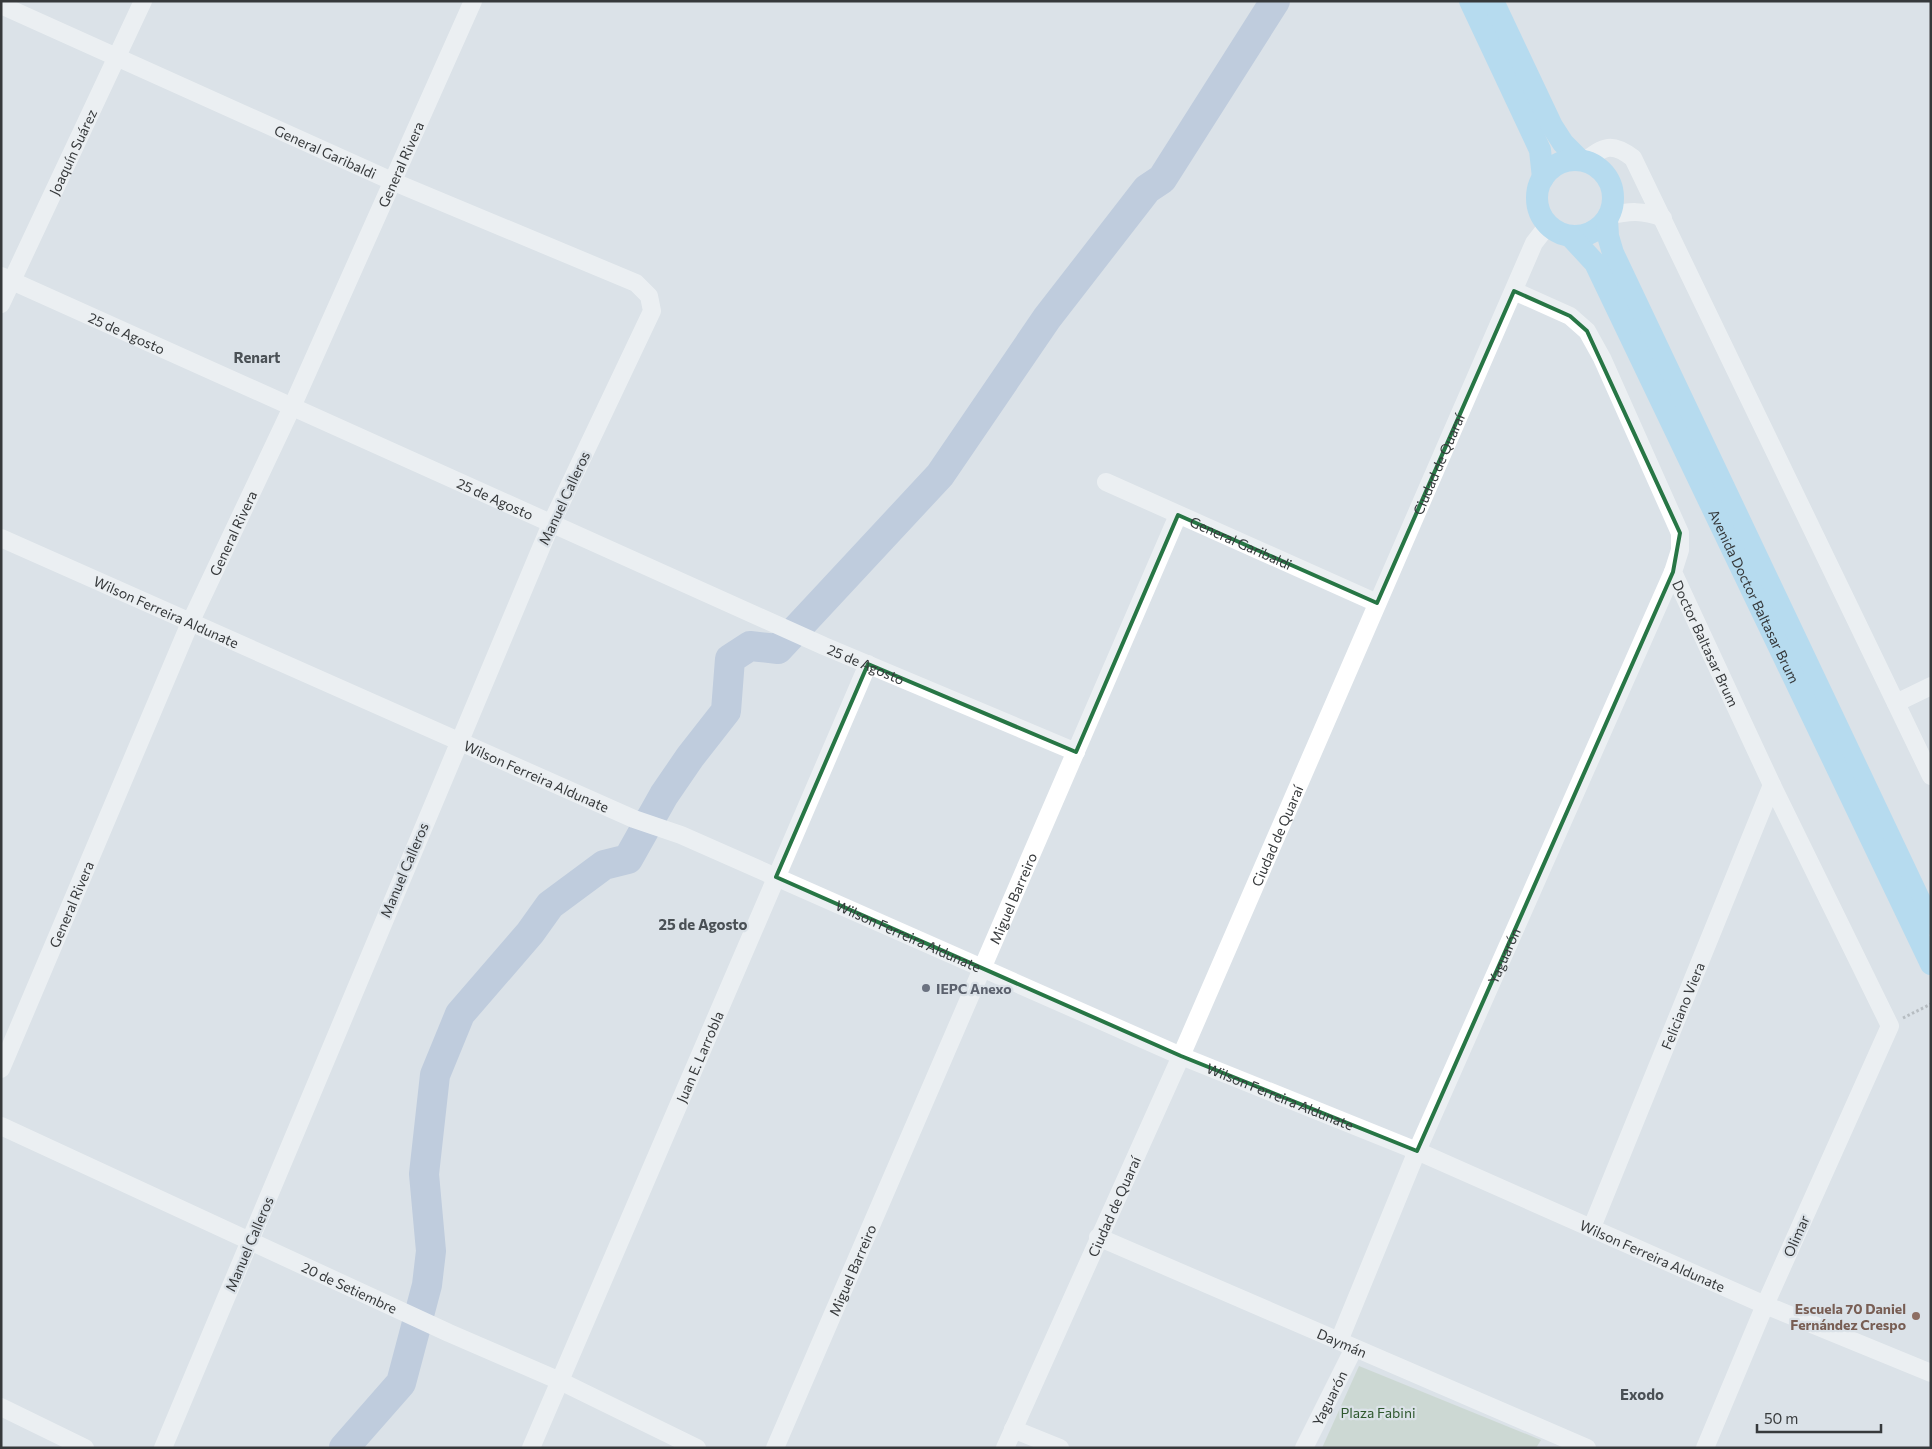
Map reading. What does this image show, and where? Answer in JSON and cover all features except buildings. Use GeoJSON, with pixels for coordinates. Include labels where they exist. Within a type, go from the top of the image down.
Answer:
{"type":"FeatureCollection","features":[{"type":"Feature","properties":{"kind":"main road"},"geometry":{"type":"LineString","coordinates":[[1470,1],[1540,150],[1543,178]]}},
{"type":"Feature","properties":{"kind":"main road"},"geometry":{"type":"LineString","coordinates":[[1493,1],[1552,126],[1563,143],[1582,161],[1599,168],[1609,180],[1613,201],[1608,217],[1591,232],[1570,236],[1558,232],[1548,225],[1538,207],[1539,187],[1543,178],[1560,163],[1582,161]]}},
{"type":"Feature","properties":{"kind":"main road","name":"Avenida Doctor Baltasar Brum"},"geometry":{"type":"LineString","coordinates":[[1608,217],[1608,236],[1613,253],[1931,924]]}},
{"type":"Feature","properties":{"kind":"main road","name":"Avenida Doctor Baltasar Brum"},"geometry":{"type":"LineString","coordinates":[[1570,236],[1595,263],[1931,964]]}},
{"type":"Feature","properties":{"kind":"street","name":"Joaquín Suárez"},"geometry":{"type":"LineString","coordinates":[[1,304],[7,278],[143,1]]}},
{"type":"Feature","properties":{"kind":"street","name":"General Rivera"},"geometry":{"type":"LineString","coordinates":[[1,1069],[190,622],[292,407],[394,182],[473,1]]}},
{"type":"Feature","properties":{"kind":"street","name":"General Garibaldi"},"geometry":{"type":"LineString","coordinates":[[1,5],[394,182],[636,283],[648,296]]}},
{"type":"Feature","properties":{"kind":"street"},"geometry":{"type":"LineString","coordinates":[[1582,161],[1600,149],[1610,147],[1622,149],[1634,158],[1931,776]]}},
{"type":"Feature","properties":{"kind":"street"},"geometry":{"type":"LineString","coordinates":[[1608,217],[1630,211],[1648,212],[1663,218]]}},
{"type":"Feature","properties":{"kind":"street","name":"Ciudad de Quaraí"},"geometry":{"type":"LineString","coordinates":[[1005,1448],[1098,1237],[1181,1056],[1534,243],[1548,225]]}},
{"type":"Feature","properties":{"kind":"street","name":"25 de Agosto"},"geometry":{"type":"LineString","coordinates":[[7,278],[551,524],[766,618],[824,646],[1076,752]]}},
{"type":"Feature","properties":{"kind":"street","name":"Doctor Baltasar Brum"},"geometry":{"type":"LineString","coordinates":[[1514,291],[1570,316],[1587,331],[1602,358],[1680,532],[1680,550],[1673,572],[1772,785],[1890,1026]]}},
{"type":"Feature","properties":{"kind":"street","name":"Manuel Calleros"},"geometry":{"type":"LineString","coordinates":[[163,1448],[458,741],[551,524],[652,311],[648,296]]}},
{"type":"Feature","properties":{"kind":"street","name":"General Garibaldi"},"geometry":{"type":"LineString","coordinates":[[1106,482],[1377,603]]}},
{"type":"Feature","properties":{"kind":"street","name":"Miguel Barreiro"},"geometry":{"type":"LineString","coordinates":[[775,1448],[1178,514]]}},
{"type":"Feature","properties":{"kind":"street","name":"Wilson Ferreira Aldunate"},"geometry":{"type":"LineString","coordinates":[[1,538],[634,819],[681,835],[1181,1056],[1417,1151],[1765,1305],[1931,1373]]}},
{"type":"Feature","properties":{"kind":"street","name":"Yaguarón"},"geometry":{"type":"LineString","coordinates":[[1304,1448],[1347,1344],[1417,1151],[1673,572]]}},
{"type":"Feature","properties":{"kind":"street","name":"Juan E. Larrobla"},"geometry":{"type":"LineString","coordinates":[[531,1448],[868,664]]}},
{"type":"Feature","properties":{"kind":"street"},"geometry":{"type":"LineString","coordinates":[[1896,703],[1931,686]]}},
{"type":"Feature","properties":{"kind":"street","name":"Feliciano Viera"},"geometry":{"type":"LineString","coordinates":[[1592,1227],[1772,785]]}},
{"type":"Feature","properties":{"kind":"street","name":"Olimar"},"geometry":{"type":"LineString","coordinates":[[1705,1448],[1765,1305],[1890,1026]]}},
{"type":"Feature","properties":{"kind":"street","name":"20 de Setiembre"},"geometry":{"type":"LineString","coordinates":[[1,1126],[404,1313],[560,1381],[697,1448]]}},
{"type":"Feature","properties":{"kind":"street","name":"Daymán"},"geometry":{"type":"LineString","coordinates":[[1098,1237],[1587,1448]]}},
{"type":"Feature","properties":{"kind":"street"},"geometry":{"type":"LineString","coordinates":[[1,1407],[84,1448]]}},
{"type":"Feature","properties":{"kind":"street"},"geometry":{"type":"LineString","coordinates":[[1013,1429],[1060,1448]]}},
{"type":"Feature","properties":{"kind":"path"},"geometry":{"type":"LineString","coordinates":[[1890,1026],[1931,1004]]}},
{"type":"Feature","properties":{"kind":"highlighted area"},"geometry":{"type":"Polygon","coordinates":[[[1514,291],[1570,316],[1587,331],[1680,533],[1673,572],[1417,1151],[1181,1056],[776,877],[868,664],[1076,752],[1178,515],[1377,603],[1514,291]]]}},
{"type":"Feature","properties":{"kind":"green space","name":"Plaza Fabini"},"geometry":{"type":"Polygon","coordinates":[[[1359,1366],[1541,1440],[1536,1448],[1322,1448],[1359,1366]]]}},
{"type":"Feature","properties":{"kind":"waterway"},"geometry":{"type":"LineString","coordinates":[[344,1448],[401,1383],[427,1285],[431,1251],[424,1174],[435,1075],[460,1014],[530,933],[550,905],[604,865],[628,859],[664,795],[690,757],[726,711],[730,659],[750,646],[778,649],[940,475],[1047,318],[1147,189],[1162,179],[1275,1]]}},
{"type":"Feature","properties":{"kind":"place","name":"IEPC Anexo"},"geometry":{"type":"Point","coordinates":[926,988]}},
{"type":"Feature","properties":{"kind":"place","name":"Escuela 70 Daniel Fernández Crespo"},"geometry":{"type":"Point","coordinates":[1916,1316]}},
{"type":"Feature","properties":{"kind":"district","name":"Renart"},"geometry":{"type":"Point","coordinates":[257,357]}},
{"type":"Feature","properties":{"kind":"district","name":"25 de Agosto"},"geometry":{"type":"Point","coordinates":[703,924]}},
{"type":"Feature","properties":{"kind":"district","name":"Exodo"},"geometry":{"type":"Point","coordinates":[1642,1394]}}]}
